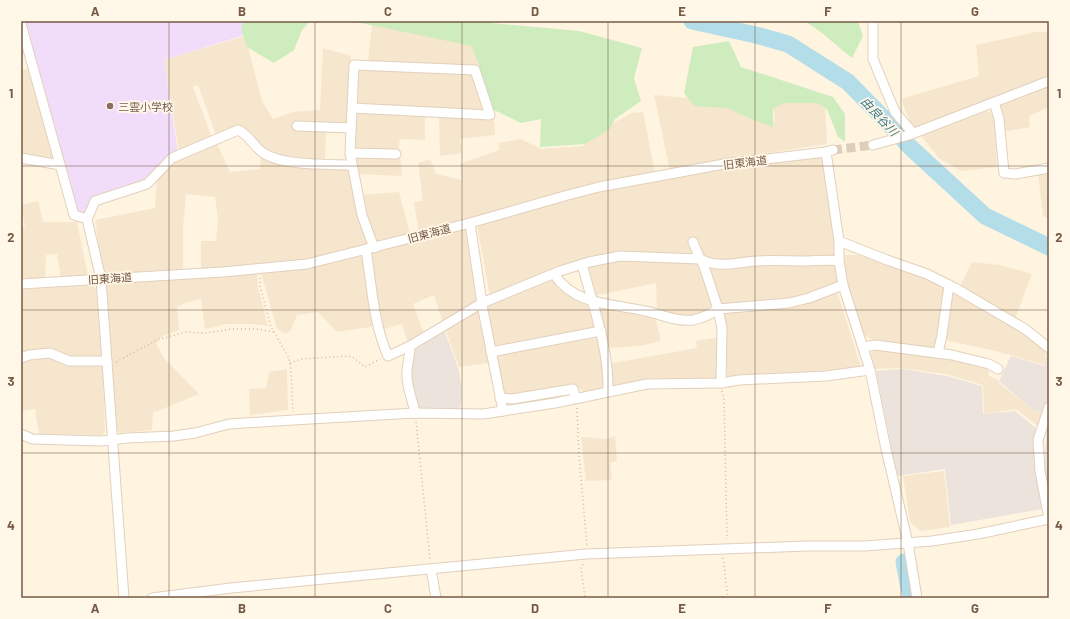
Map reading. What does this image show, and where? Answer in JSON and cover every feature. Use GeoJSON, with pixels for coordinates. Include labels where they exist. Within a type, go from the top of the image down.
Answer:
{"type":"FeatureCollection","features":[{"type":"Feature","properties":{"kind":"street"},"geometry":{"type":"LineString","coordinates":[[873,21],[873,59],[895,112],[911,134]]}},
{"type":"Feature","properties":{"kind":"street"},"geometry":{"type":"LineString","coordinates":[[21,24],[74,215],[87,219]]}},
{"type":"Feature","properties":{"kind":"street"},"geometry":{"type":"LineString","coordinates":[[352,108],[490,115],[475,70],[354,65],[351,128],[350,153],[370,249],[378,326],[383,346],[388,356],[410,346],[482,303],[582,264],[620,256],[700,259],[710,264],[830,259],[839,261]]}},
{"type":"Feature","properties":{"kind":"street"},"geometry":{"type":"LineString","coordinates":[[873,145],[911,134],[1049,81]]}},
{"type":"Feature","properties":{"kind":"street"},"geometry":{"type":"LineString","coordinates":[[994,102],[999,119],[1004,173],[1015,174],[1049,168]]}},
{"type":"Feature","properties":{"kind":"street"},"geometry":{"type":"LineString","coordinates":[[297,126],[351,128]]}},
{"type":"Feature","properties":{"kind":"street"},"geometry":{"type":"LineString","coordinates":[[124,598],[101,279],[87,219],[95,201],[147,184],[172,158],[238,130],[245,132],[264,154],[278,160],[288,162],[352,165]]}},
{"type":"Feature","properties":{"kind":"street","name":"旧東海道"},"geometry":{"type":"LineString","coordinates":[[21,284],[259,269],[307,264],[470,223],[568,194],[599,187],[724,164],[830,151],[839,241]]}},
{"type":"Feature","properties":{"kind":"street"},"geometry":{"type":"LineString","coordinates":[[350,153],[396,154]]}},
{"type":"Feature","properties":{"kind":"street"},"geometry":{"type":"LineString","coordinates":[[21,158],[60,165]]}},
{"type":"Feature","properties":{"kind":"street"},"geometry":{"type":"LineString","coordinates":[[470,223],[482,303],[503,411]]}},
{"type":"Feature","properties":{"kind":"street"},"geometry":{"type":"LineString","coordinates":[[917,598],[908,543],[886,449],[870,370],[843,285],[839,261],[839,241],[927,274],[987,306],[1025,329],[1049,348]]}},
{"type":"Feature","properties":{"kind":"street"},"geometry":{"type":"LineString","coordinates":[[694,242],[704,266],[718,309],[722,328],[721,383]]}},
{"type":"Feature","properties":{"kind":"street"},"geometry":{"type":"LineString","coordinates":[[582,264],[601,331],[608,374],[608,392]]}},
{"type":"Feature","properties":{"kind":"street"},"geometry":{"type":"LineString","coordinates":[[554,274],[560,284],[592,302],[645,311],[673,319],[693,320],[710,315],[718,309],[789,303],[809,298],[843,285]]}},
{"type":"Feature","properties":{"kind":"street"},"geometry":{"type":"LineString","coordinates":[[938,353],[942,335],[948,285]]}},
{"type":"Feature","properties":{"kind":"street"},"geometry":{"type":"LineString","coordinates":[[491,352],[601,331]]}},
{"type":"Feature","properties":{"kind":"street"},"geometry":{"type":"LineString","coordinates":[[863,347],[875,345],[938,353],[989,364],[998,370]]}},
{"type":"Feature","properties":{"kind":"street"},"geometry":{"type":"LineString","coordinates":[[410,346],[407,366],[407,380],[415,413]]}},
{"type":"Feature","properties":{"kind":"street"},"geometry":{"type":"LineString","coordinates":[[21,358],[29,355],[50,353],[69,360],[107,364]]}},
{"type":"Feature","properties":{"kind":"street"},"geometry":{"type":"LineString","coordinates":[[21,434],[32,439],[101,441],[174,436],[195,433],[229,424],[415,413],[483,414],[647,384],[721,383],[739,380],[826,376],[870,370]]}},
{"type":"Feature","properties":{"kind":"street"},"geometry":{"type":"LineString","coordinates":[[500,398],[512,399],[573,389],[576,398]]}},
{"type":"Feature","properties":{"kind":"street"},"geometry":{"type":"LineString","coordinates":[[152,598],[231,588],[586,554],[807,546],[865,546],[908,543],[978,534],[1049,519],[1040,471],[1038,440],[1049,407]]}},
{"type":"Feature","properties":{"kind":"street"},"geometry":{"type":"LineString","coordinates":[[431,569],[436,598]]}},
{"type":"Feature","properties":{"kind":"path"},"geometry":{"type":"LineString","coordinates":[[259,269],[260,286],[271,327],[289,358],[294,420]]}},
{"type":"Feature","properties":{"kind":"path"},"geometry":{"type":"LineString","coordinates":[[107,364],[157,340],[185,332],[206,333],[231,329],[257,329],[274,332]]}},
{"type":"Feature","properties":{"kind":"path"},"geometry":{"type":"LineString","coordinates":[[290,363],[301,359],[348,356],[354,358],[365,366],[388,356]]}},
{"type":"Feature","properties":{"kind":"path"},"geometry":{"type":"LineString","coordinates":[[721,383],[724,398],[727,533],[726,549],[722,559],[728,598]]}},
{"type":"Feature","properties":{"kind":"path"},"geometry":{"type":"LineString","coordinates":[[576,398],[579,456],[587,541],[586,554],[581,568],[585,598]]}},
{"type":"Feature","properties":{"kind":"path"},"geometry":{"type":"LineString","coordinates":[[415,413],[431,569]]}},
{"type":"Feature","properties":{"kind":"shaded area","name":"三雲小学校"},"geometry":{"type":"Polygon","coordinates":[[[25,21],[248,21],[245,35],[164,60],[178,152],[146,181],[95,199],[82,216],[78,213],[25,21]]]}},
{"type":"Feature","properties":{"kind":"shaded area"},"geometry":{"type":"Polygon","coordinates":[[[372,24],[479,45],[477,69],[368,63],[372,24]]]}},
{"type":"Feature","properties":{"kind":"shaded area"},"geometry":{"type":"Polygon","coordinates":[[[1036,32],[1049,32],[1049,75],[913,130],[901,99],[979,76],[976,45],[1036,32]]]}},
{"type":"Feature","properties":{"kind":"shaded area"},"geometry":{"type":"Polygon","coordinates":[[[245,36],[262,101],[273,119],[293,112],[320,110],[323,48],[351,56],[347,122],[326,131],[325,161],[288,158],[266,151],[239,126],[216,135],[198,85],[193,87],[211,135],[210,138],[179,152],[164,60],[245,36]]]}},
{"type":"Feature","properties":{"kind":"shaded area"},"geometry":{"type":"Polygon","coordinates":[[[28,68],[53,155],[52,158],[23,153],[21,124],[21,71],[28,68]]]}},
{"type":"Feature","properties":{"kind":"shaded area"},"geometry":{"type":"Polygon","coordinates":[[[360,70],[470,73],[474,77],[483,107],[480,111],[359,106],[357,104],[356,74],[360,70]]]}},
{"type":"Feature","properties":{"kind":"shaded area"},"geometry":{"type":"Polygon","coordinates":[[[1049,85],[1049,107],[1029,116],[1030,127],[1002,132],[1000,105],[1049,85]]]}},
{"type":"Feature","properties":{"kind":"shaded area"},"geometry":{"type":"Polygon","coordinates":[[[654,95],[721,101],[775,122],[773,103],[825,103],[827,144],[767,153],[670,171],[654,95]]]}},
{"type":"Feature","properties":{"kind":"shaded area"},"geometry":{"type":"Polygon","coordinates":[[[987,111],[994,114],[997,167],[961,171],[939,158],[921,136],[987,111]]]}},
{"type":"Feature","properties":{"kind":"shaded area"},"geometry":{"type":"Polygon","coordinates":[[[359,112],[425,116],[425,140],[400,139],[398,151],[357,151],[353,147],[355,116],[359,112]]]}},
{"type":"Feature","properties":{"kind":"shaded area"},"geometry":{"type":"Polygon","coordinates":[[[643,112],[655,173],[419,234],[414,202],[423,201],[418,163],[430,159],[436,174],[462,180],[460,164],[499,150],[498,143],[521,139],[541,149],[583,146],[615,122],[632,113],[643,112]]]}},
{"type":"Feature","properties":{"kind":"shaded area"},"geometry":{"type":"Polygon","coordinates":[[[439,115],[494,117],[495,135],[460,139],[462,153],[440,156],[439,115]]]}},
{"type":"Feature","properties":{"kind":"shaded area"},"geometry":{"type":"Polygon","coordinates":[[[216,142],[230,172],[260,169],[261,157],[285,166],[341,167],[349,171],[359,218],[368,246],[305,262],[201,269],[201,241],[216,241],[218,218],[215,197],[186,194],[183,229],[183,271],[103,275],[95,220],[155,208],[157,178],[177,159],[216,142]]]}},
{"type":"Feature","properties":{"kind":"shaded area"},"geometry":{"type":"Polygon","coordinates":[[[360,154],[400,157],[402,176],[357,174],[356,158],[360,154]]]}},
{"type":"Feature","properties":{"kind":"shaded area"},"geometry":{"type":"Polygon","coordinates":[[[821,156],[825,158],[835,229],[834,257],[712,262],[615,253],[490,296],[477,225],[612,188],[743,165],[821,156]]]}},
{"type":"Feature","properties":{"kind":"shaded area"},"geometry":{"type":"Polygon","coordinates":[[[1049,173],[1049,218],[1043,216],[1038,174],[1049,173]]]}},
{"type":"Feature","properties":{"kind":"shaded area"},"geometry":{"type":"Polygon","coordinates":[[[399,192],[410,234],[377,244],[373,240],[361,195],[399,192]]]}},
{"type":"Feature","properties":{"kind":"shaded area"},"geometry":{"type":"Polygon","coordinates":[[[38,201],[43,222],[77,222],[88,276],[61,279],[57,254],[46,255],[45,280],[21,281],[21,227],[25,226],[21,205],[38,201]]]}},
{"type":"Feature","properties":{"kind":"shaded area"},"geometry":{"type":"Polygon","coordinates":[[[465,228],[477,301],[443,323],[434,295],[413,304],[424,334],[408,343],[402,324],[381,330],[369,255],[372,252],[465,228]]]}},
{"type":"Feature","properties":{"kind":"shaded area"},"geometry":{"type":"Polygon","coordinates":[[[843,255],[858,255],[923,275],[946,286],[939,335],[935,346],[931,348],[874,341],[863,334],[844,280],[843,255]]]}},
{"type":"Feature","properties":{"kind":"shaded area"},"geometry":{"type":"Polygon","coordinates":[[[361,256],[366,262],[376,326],[337,332],[318,312],[297,315],[291,330],[286,334],[277,329],[261,273],[304,268],[361,256]]]}},
{"type":"Feature","properties":{"kind":"shaded area"},"geometry":{"type":"Polygon","coordinates":[[[653,260],[700,262],[715,309],[690,317],[675,316],[657,311],[656,283],[594,296],[586,267],[616,261],[653,260]]]}},
{"type":"Feature","properties":{"kind":"shaded area"},"geometry":{"type":"Polygon","coordinates":[[[827,262],[836,267],[838,284],[796,299],[723,305],[718,302],[709,267],[758,263],[827,262]]]}},
{"type":"Feature","properties":{"kind":"shaded area"},"geometry":{"type":"Polygon","coordinates":[[[972,262],[1000,265],[1032,274],[1015,319],[960,286],[972,262]]]}},
{"type":"Feature","properties":{"kind":"shaded area"},"geometry":{"type":"Polygon","coordinates":[[[257,272],[258,287],[268,326],[252,324],[227,324],[205,329],[201,299],[185,303],[177,307],[179,330],[161,337],[156,343],[164,358],[199,394],[153,413],[152,430],[120,433],[116,430],[105,286],[111,281],[257,272]]]}},
{"type":"Feature","properties":{"kind":"shaded area"},"geometry":{"type":"Polygon","coordinates":[[[551,279],[569,296],[587,304],[594,326],[591,331],[498,347],[492,345],[485,307],[488,304],[551,279]]]}},
{"type":"Feature","properties":{"kind":"shaded area"},"geometry":{"type":"Polygon","coordinates":[[[92,284],[96,289],[102,359],[69,359],[50,349],[21,356],[21,289],[92,284]]]}},
{"type":"Feature","properties":{"kind":"shaded area"},"geometry":{"type":"Polygon","coordinates":[[[951,290],[1007,320],[1046,350],[1044,365],[996,351],[944,340],[951,290]]]}},
{"type":"Feature","properties":{"kind":"shaded area"},"geometry":{"type":"Polygon","coordinates":[[[837,291],[861,367],[727,379],[725,335],[722,314],[726,311],[837,291]]]}},
{"type":"Feature","properties":{"kind":"shaded area"},"geometry":{"type":"Polygon","coordinates":[[[598,307],[655,316],[661,341],[640,346],[606,348],[598,307]]]}},
{"type":"Feature","properties":{"kind":"shaded area"},"geometry":{"type":"Polygon","coordinates":[[[478,311],[490,363],[459,367],[445,328],[478,311]]]}},
{"type":"Feature","properties":{"kind":"shaded area"},"geometry":{"type":"Polygon","coordinates":[[[444,329],[459,371],[462,393],[460,409],[417,410],[409,377],[410,366],[418,345],[444,329]]]}},
{"type":"Feature","properties":{"kind":"shaded area"},"geometry":{"type":"Polygon","coordinates":[[[720,337],[720,373],[715,378],[652,378],[613,386],[610,383],[608,364],[697,348],[696,341],[720,337]]]}},
{"type":"Feature","properties":{"kind":"shaded area"},"geometry":{"type":"Polygon","coordinates":[[[598,338],[603,352],[605,383],[603,389],[584,392],[579,388],[506,396],[502,393],[496,356],[498,353],[598,338]]]}},
{"type":"Feature","properties":{"kind":"shaded area"},"geometry":{"type":"Polygon","coordinates":[[[877,349],[943,356],[983,365],[989,372],[989,376],[999,380],[998,382],[1033,410],[1042,414],[1038,426],[1016,409],[984,414],[983,385],[946,374],[899,368],[875,369],[871,353],[877,349]]]}},
{"type":"Feature","properties":{"kind":"shaded area"},"geometry":{"type":"Polygon","coordinates":[[[1047,352],[1049,353],[1049,396],[1043,414],[1033,410],[999,381],[1011,356],[1044,366],[1047,352]]]}},
{"type":"Feature","properties":{"kind":"shaded area"},"geometry":{"type":"Polygon","coordinates":[[[47,355],[75,366],[103,366],[105,432],[102,435],[39,434],[35,409],[21,411],[21,360],[47,355]]]}},
{"type":"Feature","properties":{"kind":"shaded area"},"geometry":{"type":"Polygon","coordinates":[[[287,369],[288,410],[250,415],[249,389],[266,388],[269,372],[287,369]]]}},
{"type":"Feature","properties":{"kind":"shaded area"},"geometry":{"type":"Polygon","coordinates":[[[903,369],[947,376],[982,386],[983,414],[1015,411],[1036,428],[1034,439],[1042,509],[951,525],[945,469],[897,476],[876,371],[903,369]]]}},
{"type":"Feature","properties":{"kind":"shaded area"},"geometry":{"type":"Polygon","coordinates":[[[1049,414],[1049,501],[1044,473],[1047,420],[1049,414]]]}},
{"type":"Feature","properties":{"kind":"shaded area"},"geometry":{"type":"Polygon","coordinates":[[[615,436],[617,461],[610,463],[612,480],[586,481],[581,437],[607,439],[615,436]]]}},
{"type":"Feature","properties":{"kind":"shaded area"},"geometry":{"type":"Polygon","coordinates":[[[944,471],[950,527],[921,531],[910,522],[903,476],[944,471]]]}},
{"type":"Feature","properties":{"kind":"green space"},"geometry":{"type":"Polygon","coordinates":[[[244,21],[310,21],[302,30],[294,50],[274,63],[247,47],[241,29],[244,21]]]}},
{"type":"Feature","properties":{"kind":"green space"},"geometry":{"type":"Polygon","coordinates":[[[351,21],[481,21],[579,31],[642,48],[634,78],[641,101],[615,119],[610,129],[585,144],[540,147],[541,119],[521,123],[490,108],[472,46],[351,21]]]}},
{"type":"Feature","properties":{"kind":"green space"},"geometry":{"type":"Polygon","coordinates":[[[805,21],[858,21],[863,36],[852,58],[805,21]]]}},
{"type":"Feature","properties":{"kind":"green space"},"geometry":{"type":"Polygon","coordinates":[[[729,41],[741,67],[833,97],[845,114],[845,142],[838,137],[827,109],[817,103],[784,103],[773,109],[773,127],[727,108],[694,106],[684,93],[693,47],[729,41]]]}},
{"type":"Feature","properties":{"kind":"waterway","name":"由良谷川"},"geometry":{"type":"LineString","coordinates":[[692,21],[756,35],[788,44],[848,82],[909,146],[985,216],[1049,247]]}},
{"type":"Feature","properties":{"kind":"waterway"},"geometry":{"type":"LineString","coordinates":[[904,562],[911,598]]}},
{"type":"Feature","properties":{"kind":"tunnel"},"geometry":{"type":"LineString","coordinates":[[833,150],[873,145]]}},
{"type":"Feature","properties":{"kind":"place","name":"三雲小学校"},"geometry":{"type":"Point","coordinates":[110,106]}}]}
